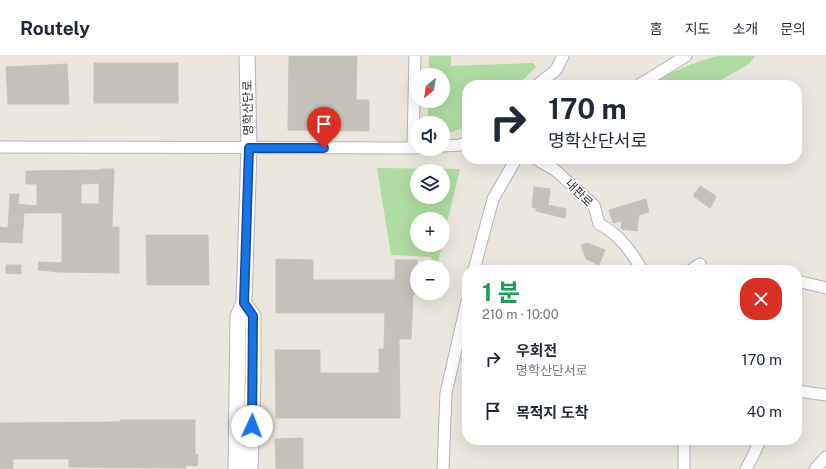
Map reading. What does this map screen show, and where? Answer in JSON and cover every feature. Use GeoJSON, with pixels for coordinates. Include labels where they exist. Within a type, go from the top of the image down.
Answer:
{"type":"FeatureCollection","features":[{"type":"Feature","properties":{"kind":"street","name":"명학산단로"},"geometry":{"type":"LineString","coordinates":[[236,469],[238,316],[244,303],[249,148],[247,56]]}},
{"type":"Feature","properties":{"kind":"street"},"geometry":{"type":"LineString","coordinates":[[414,56],[415,116]]}},
{"type":"Feature","properties":{"kind":"street"},"geometry":{"type":"LineString","coordinates":[[543,80],[556,70],[564,56]]}},
{"type":"Feature","properties":{"kind":"street"},"geometry":{"type":"LineString","coordinates":[[647,80],[686,56]]}},
{"type":"Feature","properties":{"kind":"street"},"geometry":{"type":"LineString","coordinates":[[450,146],[462,144]]}},
{"type":"Feature","properties":{"kind":"street"},"geometry":{"type":"LineString","coordinates":[[0,147],[410,148]]}},
{"type":"Feature","properties":{"kind":"street"},"geometry":{"type":"LineString","coordinates":[[475,265],[493,200],[513,164]]}},
{"type":"Feature","properties":{"kind":"street","name":"내판로"},"geometry":{"type":"LineString","coordinates":[[545,164],[555,170],[594,205],[599,224],[607,228],[628,247],[639,265]]}},
{"type":"Feature","properties":{"kind":"street"},"geometry":{"type":"LineString","coordinates":[[802,282],[826,288]]}},
{"type":"Feature","properties":{"kind":"street","name":"명학산단로"},"geometry":{"type":"LineString","coordinates":[[244,303],[253,316],[253,382],[250,469]]}},
{"type":"Feature","properties":{"kind":"street"},"geometry":{"type":"LineString","coordinates":[[443,469],[446,393],[462,323]]}},
{"type":"Feature","properties":{"kind":"street"},"geometry":{"type":"LineString","coordinates":[[802,392],[826,395]]}},
{"type":"Feature","properties":{"kind":"street"},"geometry":{"type":"LineString","coordinates":[[684,445],[684,469]]}},
{"type":"Feature","properties":{"kind":"street"},"geometry":{"type":"LineString","coordinates":[[746,469],[758,445]]}},
{"type":"Feature","properties":{"kind":"street"},"geometry":{"type":"LineString","coordinates":[[815,469],[826,457]]}},
{"type":"Feature","properties":{"kind":"green space"},"geometry":{"type":"Polygon","coordinates":[[[429,56],[451,56],[451,66],[533,63],[536,67],[523,80],[462,80],[462,128],[450,133],[450,116],[428,116],[428,108],[450,108],[450,68],[429,68],[429,56]]]}},
{"type":"Feature","properties":{"kind":"green space"},"geometry":{"type":"Polygon","coordinates":[[[717,56],[755,56],[749,64],[721,80],[659,80],[682,68],[717,56]]]}},
{"type":"Feature","properties":{"kind":"green space"},"geometry":{"type":"Polygon","coordinates":[[[377,168],[410,168],[410,204],[450,204],[450,169],[460,169],[450,212],[410,212],[410,252],[440,252],[439,260],[431,260],[431,257],[391,255],[377,168]]]}},
{"type":"Feature","properties":{"kind":"building"},"geometry":{"type":"Polygon","coordinates":[[[289,56],[357,56],[356,100],[369,100],[369,131],[288,130],[289,56]]]}},
{"type":"Feature","properties":{"kind":"building"},"geometry":{"type":"Polygon","coordinates":[[[94,63],[178,63],[178,103],[94,103],[94,63]]]}},
{"type":"Feature","properties":{"kind":"building"},"geometry":{"type":"Polygon","coordinates":[[[67,64],[69,104],[8,104],[6,67],[67,64]]]}},
{"type":"Feature","properties":{"kind":"building"},"geometry":{"type":"Polygon","coordinates":[[[114,169],[112,227],[119,227],[119,273],[38,270],[39,262],[62,263],[62,213],[24,213],[22,243],[0,242],[0,227],[8,228],[10,194],[19,194],[18,204],[37,206],[37,184],[26,184],[26,171],[114,169]],[[99,183],[81,184],[81,204],[99,204],[99,183]]]}},
{"type":"Feature","properties":{"kind":"building"},"geometry":{"type":"Polygon","coordinates":[[[700,186],[716,196],[710,208],[693,196],[700,186]]]}},
{"type":"Feature","properties":{"kind":"building"},"geometry":{"type":"Polygon","coordinates":[[[534,187],[550,189],[548,205],[566,209],[565,218],[536,211],[536,208],[532,207],[534,187]]]}},
{"type":"Feature","properties":{"kind":"building"},"geometry":{"type":"Polygon","coordinates":[[[646,199],[649,212],[639,215],[637,231],[621,229],[622,221],[613,223],[609,210],[646,199]]]}},
{"type":"Feature","properties":{"kind":"building"},"geometry":{"type":"Polygon","coordinates":[[[146,235],[208,235],[209,285],[147,285],[146,235]]]}},
{"type":"Feature","properties":{"kind":"building"},"geometry":{"type":"Polygon","coordinates":[[[587,243],[605,250],[599,265],[586,259],[581,245],[587,243]]]}},
{"type":"Feature","properties":{"kind":"building"},"geometry":{"type":"Polygon","coordinates":[[[276,259],[313,260],[313,280],[395,280],[395,260],[410,260],[410,300],[413,300],[411,339],[399,339],[400,418],[276,418],[275,350],[320,350],[320,373],[379,373],[379,349],[384,349],[385,313],[276,313],[276,259]]]}},
{"type":"Feature","properties":{"kind":"building"},"geometry":{"type":"Polygon","coordinates":[[[6,265],[21,265],[21,274],[6,273],[6,265]]]}},
{"type":"Feature","properties":{"kind":"building"},"geometry":{"type":"Polygon","coordinates":[[[120,420],[195,420],[195,454],[198,455],[197,466],[186,465],[186,468],[69,467],[69,459],[13,459],[13,469],[0,469],[0,423],[120,422],[120,420]]]}},
{"type":"Feature","properties":{"kind":"building"},"geometry":{"type":"Polygon","coordinates":[[[303,438],[303,469],[276,469],[275,439],[303,438]]]}},
{"type":"Feature","properties":{"kind":"route"},"geometry":{"type":"LineString","coordinates":[[252,426],[253,316],[244,303],[249,148],[324,148]]}}]}
